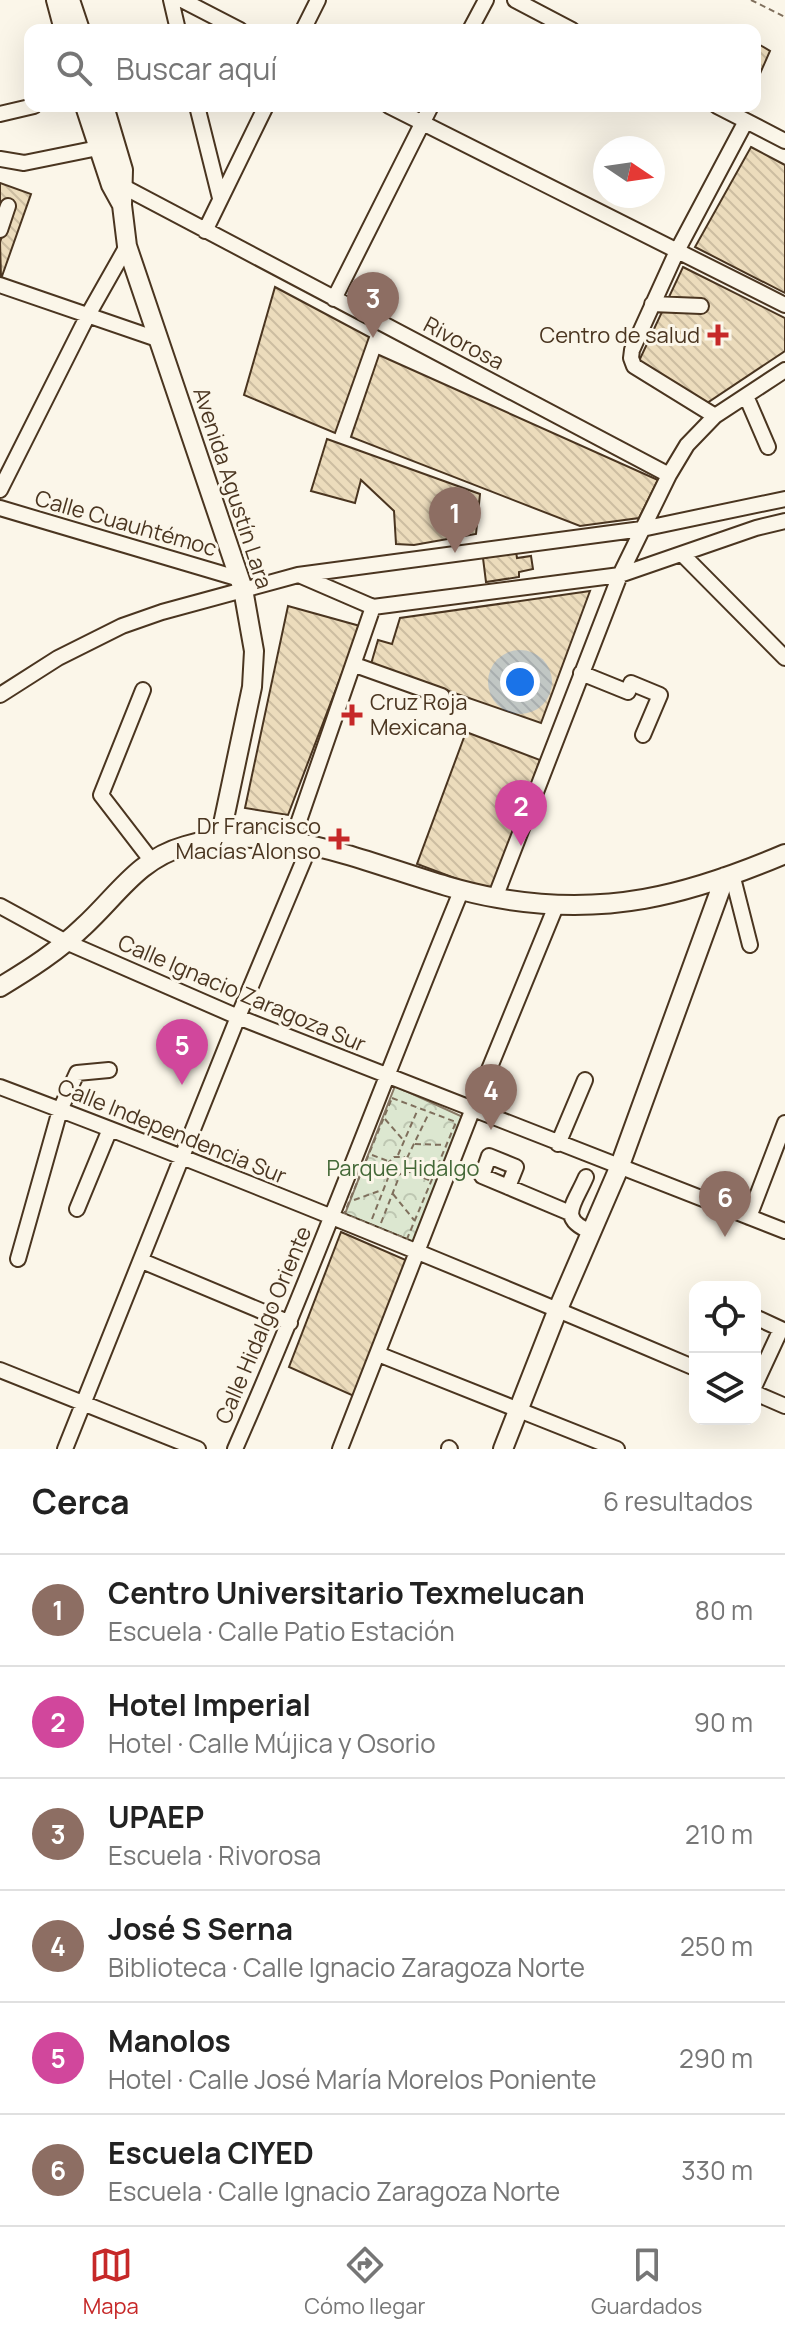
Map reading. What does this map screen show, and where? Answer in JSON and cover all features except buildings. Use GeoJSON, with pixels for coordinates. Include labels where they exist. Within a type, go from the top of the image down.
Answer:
{"type":"FeatureCollection","features":[{"type":"Feature","properties":{"kind":"main road"},"geometry":{"type":"LineString","coordinates":[[56,0],[62,24]]}},
{"type":"Feature","properties":{"kind":"main road"},"geometry":{"type":"LineString","coordinates":[[70,0],[78,24]]}},
{"type":"Feature","properties":{"kind":"main road","name":"Avenida Agustín Lara"},"geometry":{"type":"LineString","coordinates":[[95,112],[98,148],[119,192],[127,246],[242,584],[254,651],[254,678],[220,838]]}},
{"type":"Feature","properties":{"kind":"main road","name":"Avenida Agustín Lara"},"geometry":{"type":"LineString","coordinates":[[97,112],[123,170],[119,192]]}},
{"type":"Feature","properties":{"kind":"main road"},"geometry":{"type":"LineString","coordinates":[[3,980],[50,956],[151,860],[184,846],[220,838],[302,842],[495,898],[556,906],[601,906],[657,898],[785,854]]}},
{"type":"Feature","properties":{"kind":"main road"},"geometry":{"type":"LineString","coordinates":[[503,1449],[558,1309],[619,1168],[728,876]]}},
{"type":"Feature","properties":{"kind":"street"},"geometry":{"type":"LineString","coordinates":[[171,0],[177,24]]}},
{"type":"Feature","properties":{"kind":"street"},"geometry":{"type":"LineString","coordinates":[[182,0],[228,24]]}},
{"type":"Feature","properties":{"kind":"street"},"geometry":{"type":"LineString","coordinates":[[306,24],[318,0]]}},
{"type":"Feature","properties":{"kind":"street"},"geometry":{"type":"LineString","coordinates":[[473,24],[486,0]]}},
{"type":"Feature","properties":{"kind":"street"},"geometry":{"type":"LineString","coordinates":[[515,0],[561,24]]}},
{"type":"Feature","properties":{"kind":"street"},"geometry":{"type":"LineString","coordinates":[[0,114],[24,108]]}},
{"type":"Feature","properties":{"kind":"street"},"geometry":{"type":"LineString","coordinates":[[198,112],[220,198]]}},
{"type":"Feature","properties":{"kind":"street"},"geometry":{"type":"LineString","coordinates":[[205,231],[263,112]]}},
{"type":"Feature","properties":{"kind":"street"},"geometry":{"type":"LineString","coordinates":[[401,112],[785,305]]}},
{"type":"Feature","properties":{"kind":"street"},"geometry":{"type":"LineString","coordinates":[[334,299],[428,112]]}},
{"type":"Feature","properties":{"kind":"street"},"geometry":{"type":"LineString","coordinates":[[729,112],[785,141]]}},
{"type":"Feature","properties":{"kind":"street"},"geometry":{"type":"LineString","coordinates":[[715,416],[634,366],[631,358],[677,251],[746,121]]}},
{"type":"Feature","properties":{"kind":"street"},"geometry":{"type":"LineString","coordinates":[[0,159],[24,163],[98,148]]}},
{"type":"Feature","properties":{"kind":"street","name":"Rivorosa"},"geometry":{"type":"LineString","coordinates":[[119,192],[205,231],[669,475]]}},
{"type":"Feature","properties":{"kind":"street"},"geometry":{"type":"LineString","coordinates":[[0,230],[8,206]]}},
{"type":"Feature","properties":{"kind":"street"},"geometry":{"type":"LineString","coordinates":[[0,490],[88,315],[127,246]]}},
{"type":"Feature","properties":{"kind":"street"},"geometry":{"type":"LineString","coordinates":[[0,285],[157,339]]}},
{"type":"Feature","properties":{"kind":"street"},"geometry":{"type":"LineString","coordinates":[[652,304],[701,306]]}},
{"type":"Feature","properties":{"kind":"street"},"geometry":{"type":"LineString","coordinates":[[495,898],[620,575],[669,475],[687,445],[715,416],[784,374]]}},
{"type":"Feature","properties":{"kind":"street"},"geometry":{"type":"LineString","coordinates":[[746,396],[768,447]]}},
{"type":"Feature","properties":{"kind":"street"},"geometry":{"type":"LineString","coordinates":[[0,695],[58,658],[122,626],[242,584],[642,529],[785,499]]}},
{"type":"Feature","properties":{"kind":"street","name":"Calle Cuauhtémoc"},"geometry":{"type":"LineString","coordinates":[[0,508],[242,584]]}},
{"type":"Feature","properties":{"kind":"street"},"geometry":{"type":"LineString","coordinates":[[298,575],[373,607],[620,575],[785,521]]}},
{"type":"Feature","properties":{"kind":"street"},"geometry":{"type":"LineString","coordinates":[[682,554],[785,658]]}},
{"type":"Feature","properties":{"kind":"street"},"geometry":{"type":"LineString","coordinates":[[65,1449],[238,1017],[302,842],[373,607]]}},
{"type":"Feature","properties":{"kind":"street"},"geometry":{"type":"LineString","coordinates":[[355,665],[442,696]]}},
{"type":"Feature","properties":{"kind":"street"},"geometry":{"type":"LineString","coordinates":[[581,673],[628,692],[631,683],[660,695],[643,735]]}},
{"type":"Feature","properties":{"kind":"street"},"geometry":{"type":"LineString","coordinates":[[143,690],[101,795],[151,860]]}},
{"type":"Feature","properties":{"kind":"street"},"geometry":{"type":"LineString","coordinates":[[728,876],[750,945]]}},
{"type":"Feature","properties":{"kind":"street","name":"Calle Hidalgo Oriente"},"geometry":{"type":"LineString","coordinates":[[235,1449],[290,1323],[385,1076],[462,889]]}},
{"type":"Feature","properties":{"kind":"street","name":"Calle Ignacio Zaragoza Sur"},"geometry":{"type":"LineString","coordinates":[[0,906],[66,942],[238,1017],[785,1231]]}},
{"type":"Feature","properties":{"kind":"street"},"geometry":{"type":"LineString","coordinates":[[340,1449],[556,906]]}},
{"type":"Feature","properties":{"kind":"street"},"geometry":{"type":"LineString","coordinates":[[18,1259],[60,1110],[77,1073],[109,1070]]}},
{"type":"Feature","properties":{"kind":"street"},"geometry":{"type":"LineString","coordinates":[[558,1144],[585,1080]]}},
{"type":"Feature","properties":{"kind":"street","name":"Calle Independencia Sur"},"geometry":{"type":"LineString","coordinates":[[0,1087],[183,1157],[689,1365]]}},
{"type":"Feature","properties":{"kind":"street"},"geometry":{"type":"LineString","coordinates":[[749,1217],[785,1123]]}},
{"type":"Feature","properties":{"kind":"street"},"geometry":{"type":"LineString","coordinates":[[77,1209],[110,1129]]}},
{"type":"Feature","properties":{"kind":"street"},"geometry":{"type":"LineString","coordinates":[[586,1177],[570,1213],[575,1225],[592,1232]]}},
{"type":"Feature","properties":{"kind":"street"},"geometry":{"type":"LineString","coordinates":[[508,1187],[570,1213]]}},
{"type":"Feature","properties":{"kind":"street"},"geometry":{"type":"LineString","coordinates":[[142,1261],[290,1323]]}},
{"type":"Feature","properties":{"kind":"street"},"geometry":{"type":"LineString","coordinates":[[761,1320],[781,1329],[761,1372]]}},
{"type":"Feature","properties":{"kind":"street"},"geometry":{"type":"LineString","coordinates":[[378,1354],[617,1449]]}},
{"type":"Feature","properties":{"kind":"street"},"geometry":{"type":"LineString","coordinates":[[0,1370],[198,1449]]}},
{"type":"Feature","properties":{"kind":"street"},"geometry":{"type":"LineString","coordinates":[[761,1396],[785,1406]]}},
{"type":"Feature","properties":{"kind":"path"},"geometry":{"type":"LineString","coordinates":[[751,0],[785,17]]}},
{"type":"Feature","properties":{"kind":"path"},"geometry":{"type":"LineString","coordinates":[[392,1098],[429,1112],[456,1122],[407,1239],[344,1214],[392,1098]]}},
{"type":"Feature","properties":{"kind":"path"},"geometry":{"type":"LineString","coordinates":[[389,1162],[398,1156],[418,1108]]}},
{"type":"Feature","properties":{"kind":"path"},"geometry":{"type":"LineString","coordinates":[[407,1171],[406,1160],[429,1112]]}},
{"type":"Feature","properties":{"kind":"path"},"geometry":{"type":"LineString","coordinates":[[384,1118],[404,1141]]}},
{"type":"Feature","properties":{"kind":"path"},"geometry":{"type":"LineString","coordinates":[[414,1144],[446,1145]]}},
{"type":"Feature","properties":{"kind":"path"},"geometry":{"type":"LineString","coordinates":[[369,1153],[389,1162]]}},
{"type":"Feature","properties":{"kind":"path"},"geometry":{"type":"LineString","coordinates":[[398,1156],[406,1160]]}},
{"type":"Feature","properties":{"kind":"path"},"geometry":{"type":"LineString","coordinates":[[370,1224],[390,1172],[389,1162]]}},
{"type":"Feature","properties":{"kind":"path"},"geometry":{"type":"LineString","coordinates":[[407,1171],[431,1181]]}},
{"type":"Feature","properties":{"kind":"path"},"geometry":{"type":"LineString","coordinates":[[379,1227],[399,1176],[407,1171]]}},
{"type":"Feature","properties":{"kind":"path"},"geometry":{"type":"LineString","coordinates":[[390,1172],[399,1176]]}},
{"type":"Feature","properties":{"kind":"path"},"geometry":{"type":"LineString","coordinates":[[349,1202],[383,1189]]}},
{"type":"Feature","properties":{"kind":"path"},"geometry":{"type":"LineString","coordinates":[[392,1194],[415,1221]]}},
{"type":"Feature","properties":{"kind":"green space","name":"Parque Hidalgo"},"geometry":{"type":"Polygon","coordinates":[[[395,1086],[463,1117],[415,1244],[343,1219],[395,1086]]]}},
{"type":"Feature","properties":{"kind":"place","name":"Centro de salud"},"geometry":{"type":"Point","coordinates":[718,335]}},
{"type":"Feature","properties":{"kind":"place","name":"UPAEP"},"geometry":{"type":"Point","coordinates":[373,338]}},
{"type":"Feature","properties":{"kind":"place","name":"Centro Universitario Texmelucan"},"geometry":{"type":"Point","coordinates":[455,553]}},
{"type":"Feature","properties":{"kind":"place","name":"Cruz Roja Mexicana"},"geometry":{"type":"Point","coordinates":[352,715]}},
{"type":"Feature","properties":{"kind":"place","name":"Dr Francisco Macías Alonso"},"geometry":{"type":"Point","coordinates":[339,839]}},
{"type":"Feature","properties":{"kind":"place","name":"Hotel Imperial"},"geometry":{"type":"Point","coordinates":[521,846]}},
{"type":"Feature","properties":{"kind":"place","name":"Manolos"},"geometry":{"type":"Point","coordinates":[182,1085]}},
{"type":"Feature","properties":{"kind":"place","name":"José S Serna"},"geometry":{"type":"Point","coordinates":[491,1130]}},
{"type":"Feature","properties":{"kind":"place","name":"Escuela CIYED"},"geometry":{"type":"Point","coordinates":[725,1237]}}]}
